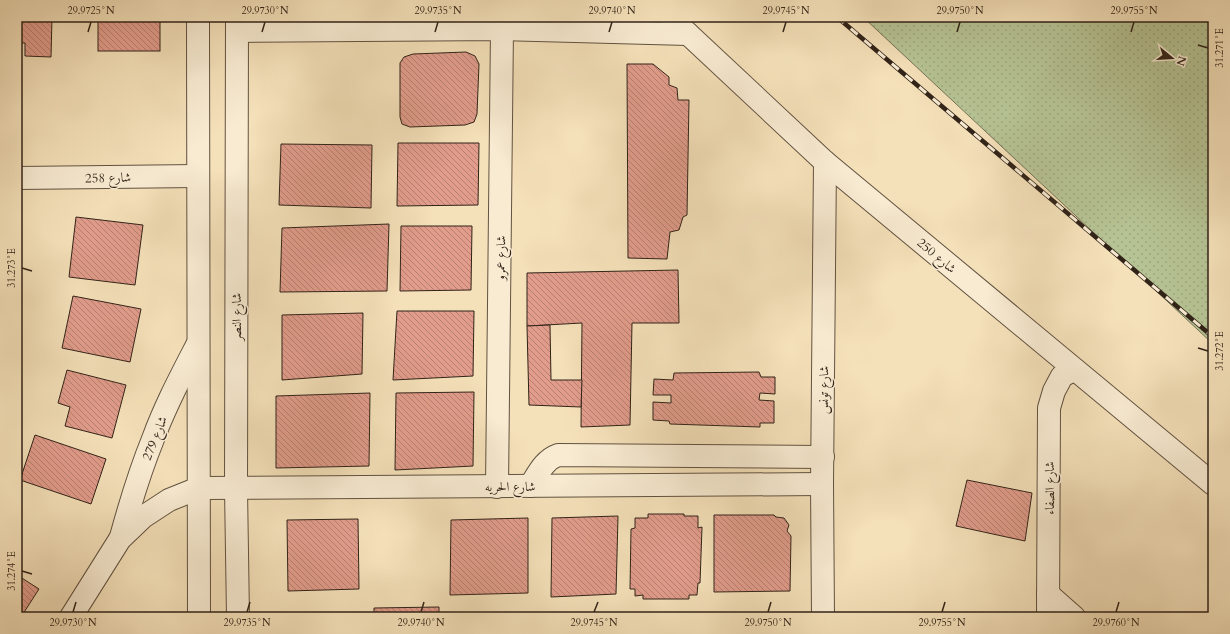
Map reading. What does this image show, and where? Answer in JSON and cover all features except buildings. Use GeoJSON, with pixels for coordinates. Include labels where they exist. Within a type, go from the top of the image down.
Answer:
{"type":"FeatureCollection","features":[{"type":"Feature","properties":{"kind":"street"},"geometry":{"type":"LineString","coordinates":[[198,17],[199,617]]}},
{"type":"Feature","properties":{"kind":"street","name":"شارع 250"},"geometry":{"type":"LineString","coordinates":[[670,17],[826,162],[1074,370],[1213,484]]}},
{"type":"Feature","properties":{"kind":"street"},"geometry":{"type":"LineString","coordinates":[[237,24],[502,28],[688,34]]}},
{"type":"Feature","properties":{"kind":"street","name":"شارع النصر"},"geometry":{"type":"LineString","coordinates":[[237,24],[236,489],[238,617]]}},
{"type":"Feature","properties":{"kind":"street","name":"شارع عمرو"},"geometry":{"type":"LineString","coordinates":[[497,486],[502,28]]}},
{"type":"Feature","properties":{"kind":"street","name":"شارع تونس"},"geometry":{"type":"LineString","coordinates":[[822,617],[822,457],[826,162]]}},
{"type":"Feature","properties":{"kind":"street","name":"شارع 258"},"geometry":{"type":"LineString","coordinates":[[17,178],[198,176]]}},
{"type":"Feature","properties":{"kind":"street","name":"شارع 279"},"geometry":{"type":"LineString","coordinates":[[120,539],[135,488],[153,438],[198,342]]}},
{"type":"Feature","properties":{"kind":"street","name":"شارع الصفاء"},"geometry":{"type":"LineString","coordinates":[[1048,617],[1049,408],[1054,391],[1062,376],[1074,370]]}},
{"type":"Feature","properties":{"kind":"street"},"geometry":{"type":"LineString","coordinates":[[530,486],[545,463],[558,455],[822,457]]}},
{"type":"Feature","properties":{"kind":"street","name":"شارع الحريه"},"geometry":{"type":"LineString","coordinates":[[199,488],[236,489],[822,484]]}},
{"type":"Feature","properties":{"kind":"street","name":"شارع 279"},"geometry":{"type":"LineString","coordinates":[[71,617],[120,539],[143,517],[170,500],[199,488]]}},
{"type":"Feature","properties":{"kind":"street"},"geometry":{"type":"LineString","coordinates":[[1048,594],[1074,617]]}},
{"type":"Feature","properties":{"kind":"green space"},"geometry":{"type":"Polygon","coordinates":[[[863,17],[1213,17],[1213,344],[863,17]]]}},
{"type":"Feature","properties":{"kind":"railway"},"geometry":{"type":"LineString","coordinates":[[837,17],[1213,337]]}}]}
